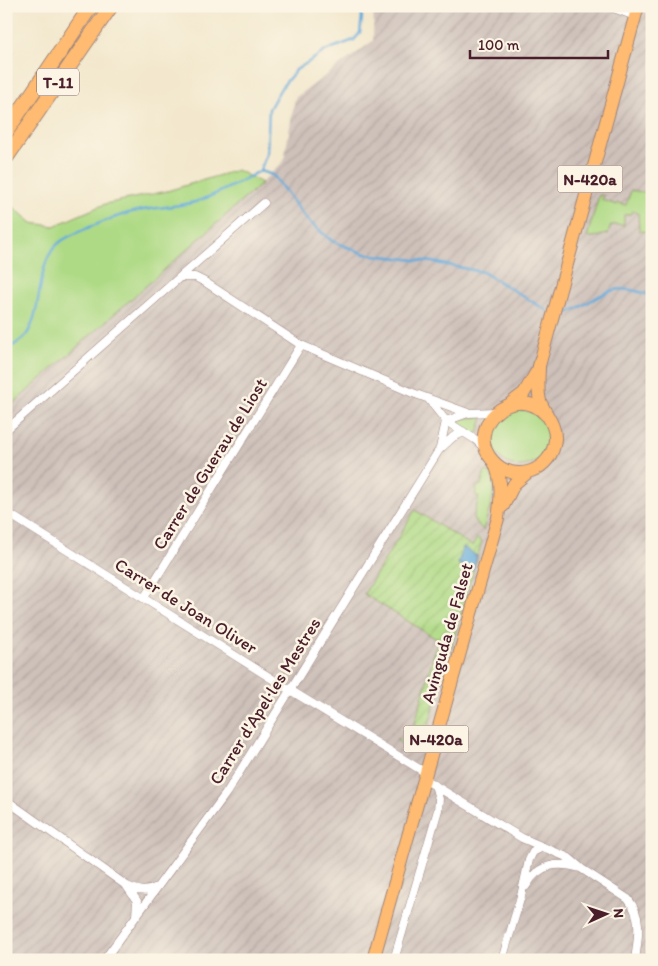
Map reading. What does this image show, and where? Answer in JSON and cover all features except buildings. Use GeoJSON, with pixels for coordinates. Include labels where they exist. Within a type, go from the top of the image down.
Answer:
{"type":"FeatureCollection","features":[{"type":"Feature","properties":{"kind":"highway","name":"T-11"},"geometry":{"type":"LineString","coordinates":[[6,132],[91,6]]}},
{"type":"Feature","properties":{"kind":"highway","name":"T-11"},"geometry":{"type":"LineString","coordinates":[[6,158],[110,6]]}},
{"type":"Feature","properties":{"kind":"main road","name":"N-420a"},"geometry":{"type":"LineString","coordinates":[[498,518],[510,491],[527,473],[541,466],[552,453],[555,434],[539,398],[539,366],[636,11]]}},
{"type":"Feature","properties":{"kind":"main road","name":"N-420a"},"geometry":{"type":"LineString","coordinates":[[495,412],[512,404],[524,393],[539,366]]}},
{"type":"Feature","properties":{"kind":"main road"},"geometry":{"type":"LineString","coordinates":[[512,404],[517,402],[530,404],[543,411],[546,415]]}},
{"type":"Feature","properties":{"kind":"main road"},"geometry":{"type":"LineString","coordinates":[[486,450],[484,436],[486,426],[495,412]]}},
{"type":"Feature","properties":{"kind":"main road","name":"N-420a"},"geometry":{"type":"LineString","coordinates":[[486,450],[494,462],[501,482],[498,518]]}},
{"type":"Feature","properties":{"kind":"main road","name":"N-420a"},"geometry":{"type":"LineString","coordinates":[[494,462],[505,471],[527,473]]}},
{"type":"Feature","properties":{"kind":"main road","name":"Avinguda de Falset"},"geometry":{"type":"LineString","coordinates":[[373,960],[428,779],[498,518]]}},
{"type":"Feature","properties":{"kind":"street"},"geometry":{"type":"LineString","coordinates":[[608,6],[636,11]]}},
{"type":"Feature","properties":{"kind":"street"},"geometry":{"type":"LineString","coordinates":[[6,430],[264,203]]}},
{"type":"Feature","properties":{"kind":"street"},"geometry":{"type":"LineString","coordinates":[[180,277],[195,277],[205,282],[301,345],[429,399],[468,413]]}},
{"type":"Feature","properties":{"kind":"street","name":"Carrer de Guerau de Liost"},"geometry":{"type":"LineString","coordinates":[[144,598],[301,345]]}},
{"type":"Feature","properties":{"kind":"street"},"geometry":{"type":"LineString","coordinates":[[429,399],[446,421],[476,440],[486,450]]}},
{"type":"Feature","properties":{"kind":"street"},"geometry":{"type":"LineString","coordinates":[[446,421],[468,413],[495,412]]}},
{"type":"Feature","properties":{"kind":"street","name":"Carrer d'Apel·les Mestres"},"geometry":{"type":"LineString","coordinates":[[439,450],[446,421]]}},
{"type":"Feature","properties":{"kind":"street","name":"Carrer d'Apel·les Mestres"},"geometry":{"type":"LineString","coordinates":[[104,960],[226,792],[439,450],[453,437],[464,432]]}},
{"type":"Feature","properties":{"kind":"street","name":"Carrer de Joan Oliver"},"geometry":{"type":"LineString","coordinates":[[6,512],[522,838],[563,854],[574,861],[582,869],[623,896],[634,906],[639,925],[635,960]]}},
{"type":"Feature","properties":{"kind":"street","name":"Avinguda de Falset"},"geometry":{"type":"LineString","coordinates":[[394,960],[438,810],[439,799],[428,779]]}},
{"type":"Feature","properties":{"kind":"street"},"geometry":{"type":"LineString","coordinates":[[6,800],[127,886],[146,891],[159,886]]}},
{"type":"Feature","properties":{"kind":"street"},"geometry":{"type":"LineString","coordinates":[[502,960],[531,855],[537,849],[545,848],[550,857],[549,862],[532,876],[521,896]]}},
{"type":"Feature","properties":{"kind":"street"},"geometry":{"type":"LineString","coordinates":[[544,868],[562,864],[582,869]]}},
{"type":"Feature","properties":{"kind":"street"},"geometry":{"type":"LineString","coordinates":[[127,886],[137,901],[135,918]]}},
{"type":"Feature","properties":{"kind":"shaded area"},"geometry":{"type":"Polygon","coordinates":[[[374,6],[652,6],[652,947],[650,960],[6,960],[6,410],[284,161],[295,98],[373,41],[374,6]]]}},
{"type":"Feature","properties":{"kind":"green space"},"geometry":{"type":"Polygon","coordinates":[[[237,170],[262,183],[6,410],[6,201],[32,223],[54,226],[105,204],[167,191],[237,170]]]}},
{"type":"Feature","properties":{"kind":"green space"},"geometry":{"type":"Polygon","coordinates":[[[631,190],[648,193],[650,232],[639,231],[638,213],[632,211],[631,214],[624,215],[624,225],[611,225],[608,234],[587,237],[599,195],[604,195],[602,200],[617,205],[617,203],[626,205],[631,190]]]}},
{"type":"Feature","properties":{"kind":"green space"},"geometry":{"type":"Polygon","coordinates":[[[514,410],[526,410],[540,418],[548,432],[546,449],[540,458],[526,466],[514,466],[504,461],[497,454],[492,444],[492,432],[497,422],[504,415],[514,410]]]}},
{"type":"Feature","properties":{"kind":"green space"},"geometry":{"type":"Polygon","coordinates":[[[483,417],[477,436],[456,422],[465,418],[483,417]]]}},
{"type":"Feature","properties":{"kind":"green space"},"geometry":{"type":"Polygon","coordinates":[[[487,471],[493,482],[493,490],[483,530],[473,519],[479,497],[475,495],[477,486],[481,485],[487,471]]]}},
{"type":"Feature","properties":{"kind":"green space"},"geometry":{"type":"Polygon","coordinates":[[[415,510],[472,546],[477,538],[482,541],[421,751],[417,752],[407,749],[396,739],[403,740],[411,737],[438,640],[364,594],[415,510]]]}},
{"type":"Feature","properties":{"kind":"water"},"geometry":{"type":"Polygon","coordinates":[[[463,547],[477,556],[473,571],[458,564],[463,547]]]}},
{"type":"Feature","properties":{"kind":"waterway"},"geometry":{"type":"LineString","coordinates":[[260,171],[267,152],[269,109],[281,88],[296,70],[327,50],[354,40],[360,33],[362,17],[360,6]]}},
{"type":"Feature","properties":{"kind":"waterway"},"geometry":{"type":"LineString","coordinates":[[260,171],[273,175],[307,220],[332,241],[365,254],[432,262],[483,272],[546,310]]}},
{"type":"Feature","properties":{"kind":"waterway"},"geometry":{"type":"LineString","coordinates":[[6,350],[27,334],[36,311],[47,261],[52,250],[60,242],[121,215],[188,204],[204,199],[260,171]]}},
{"type":"Feature","properties":{"kind":"waterway"},"geometry":{"type":"LineString","coordinates":[[562,315],[613,290],[623,289],[652,296]]}}]}
